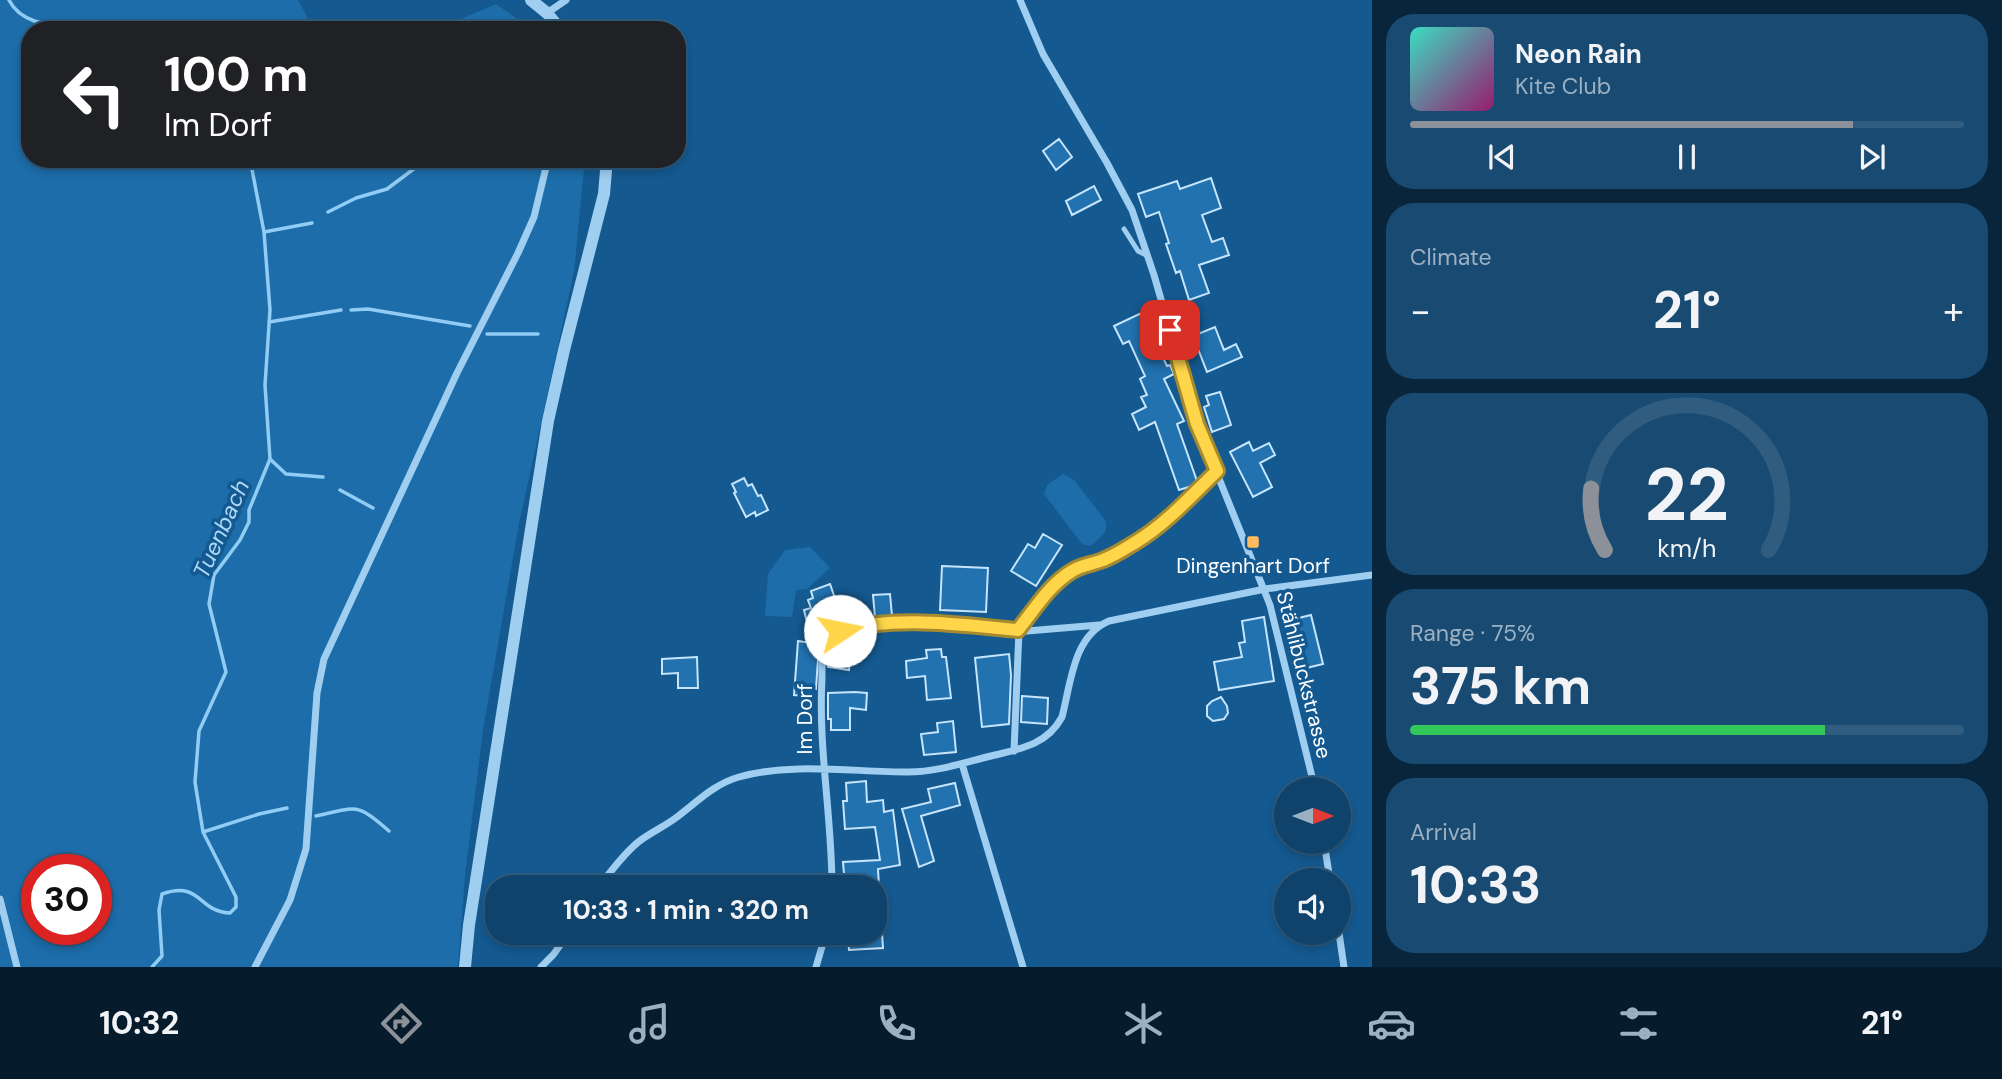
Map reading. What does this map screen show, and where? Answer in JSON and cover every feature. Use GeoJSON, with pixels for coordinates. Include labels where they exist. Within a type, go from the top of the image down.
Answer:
{"type":"FeatureCollection","features":[{"type":"Feature","properties":{"kind":"street"},"geometry":{"type":"LineString","coordinates":[[531,0],[554,21]]}},
{"type":"Feature","properties":{"kind":"street"},"geometry":{"type":"LineString","coordinates":[[547,13],[566,0]]}},
{"type":"Feature","properties":{"kind":"street","name":"Stählibuckstrasse"},"geometry":{"type":"LineString","coordinates":[[1020,0],[1043,54],[1126,196],[1148,256],[1194,414],[1265,589],[1312,777]]}},
{"type":"Feature","properties":{"kind":"street"},"geometry":{"type":"LineString","coordinates":[[255,967],[290,900],[306,849],[317,693],[324,659],[457,373],[518,253],[534,217],[546,168]]}},
{"type":"Feature","properties":{"kind":"street"},"geometry":{"type":"LineString","coordinates":[[465,967],[469,925],[548,421],[604,194],[606,168]]}},
{"type":"Feature","properties":{"kind":"street"},"geometry":{"type":"LineString","coordinates":[[1014,751],[1018,630],[1052,586],[1075,569],[1104,559],[1154,530],[1217,471]]}},
{"type":"Feature","properties":{"kind":"street"},"geometry":{"type":"LineString","coordinates":[[1018,630],[1099,625],[1265,589],[1372,575]]}},
{"type":"Feature","properties":{"kind":"street","name":"Im Dorf"},"geometry":{"type":"LineString","coordinates":[[1018,630],[880,624],[854,627],[829,636],[823,649],[820,706],[822,768],[909,772],[940,770],[1014,751],[1041,741],[1062,716],[1081,646],[1099,625]]}},
{"type":"Feature","properties":{"kind":"street"},"geometry":{"type":"LineString","coordinates":[[962,764],[1023,967]]}},
{"type":"Feature","properties":{"kind":"street"},"geometry":{"type":"LineString","coordinates":[[608,875],[639,842],[676,818],[715,786],[745,775],[822,768],[831,875]]}},
{"type":"Feature","properties":{"kind":"street"},"geometry":{"type":"LineString","coordinates":[[0,899],[18,967]]}},
{"type":"Feature","properties":{"kind":"street"},"geometry":{"type":"LineString","coordinates":[[541,967],[559,945]]}},
{"type":"Feature","properties":{"kind":"street"},"geometry":{"type":"LineString","coordinates":[[816,967],[822,945]]}},
{"type":"Feature","properties":{"kind":"street"},"geometry":{"type":"LineString","coordinates":[[1341,945],[1344,967]]}},
{"type":"Feature","properties":{"kind":"lane"},"geometry":{"type":"LineString","coordinates":[[1124,229],[1138,251],[1148,256]]}},
{"type":"Feature","properties":{"kind":"shaded area"},"geometry":{"type":"Polygon","coordinates":[[[0,0],[298,0],[309,21],[21,21],[21,168],[584,168],[574,272],[519,524],[483,730],[465,876],[458,967],[0,967],[0,0]]]}},
{"type":"Feature","properties":{"kind":"shaded area"},"geometry":{"type":"Polygon","coordinates":[[[496,4],[520,21],[456,21],[496,4]]]}},
{"type":"Feature","properties":{"kind":"shaded area"},"geometry":{"type":"Polygon","coordinates":[[[1063,474],[1074,480],[1105,520],[1105,531],[1091,546],[1082,544],[1044,494],[1047,485],[1063,474]]]}},
{"type":"Feature","properties":{"kind":"shaded area"},"geometry":{"type":"Polygon","coordinates":[[[810,547],[830,568],[807,589],[796,590],[792,617],[765,616],[768,574],[785,550],[810,547]]]}},
{"type":"Feature","properties":{"kind":"building"},"geometry":{"type":"Polygon","coordinates":[[[1059,139],[1072,157],[1056,170],[1043,151],[1059,139]]]}},
{"type":"Feature","properties":{"kind":"building"},"geometry":{"type":"Polygon","coordinates":[[[1211,178],[1221,208],[1202,215],[1212,242],[1223,238],[1229,255],[1199,265],[1209,293],[1189,300],[1180,271],[1176,273],[1166,244],[1169,243],[1159,212],[1146,217],[1138,194],[1177,181],[1180,189],[1211,178]]]}},
{"type":"Feature","properties":{"kind":"building"},"geometry":{"type":"Polygon","coordinates":[[[1094,186],[1101,200],[1072,215],[1066,201],[1094,186]]]}},
{"type":"Feature","properties":{"kind":"building"},"geometry":{"type":"Polygon","coordinates":[[[1152,308],[1156,317],[1146,322],[1167,366],[1170,365],[1174,374],[1164,379],[1184,421],[1177,424],[1197,481],[1192,486],[1179,490],[1155,422],[1139,430],[1132,414],[1146,407],[1141,397],[1147,395],[1140,379],[1145,376],[1129,341],[1123,344],[1114,326],[1152,308]]]}},
{"type":"Feature","properties":{"kind":"building"},"geometry":{"type":"Polygon","coordinates":[[[1215,327],[1224,350],[1236,344],[1242,357],[1207,372],[1193,336],[1215,327]]]}},
{"type":"Feature","properties":{"kind":"building"},"geometry":{"type":"Polygon","coordinates":[[[1220,392],[1231,425],[1212,432],[1204,407],[1209,405],[1206,396],[1220,392]]]}},
{"type":"Feature","properties":{"kind":"building"},"geometry":{"type":"Polygon","coordinates":[[[1249,442],[1253,451],[1269,443],[1275,455],[1260,463],[1272,487],[1253,497],[1230,452],[1249,442]]]}},
{"type":"Feature","properties":{"kind":"building"},"geometry":{"type":"Polygon","coordinates":[[[744,478],[748,486],[752,484],[758,496],[761,495],[768,510],[746,517],[732,484],[744,478]]]}},
{"type":"Feature","properties":{"kind":"building"},"geometry":{"type":"Polygon","coordinates":[[[1043,534],[1062,545],[1036,586],[1011,571],[1028,544],[1035,548],[1043,534]]]}},
{"type":"Feature","properties":{"kind":"building"},"geometry":{"type":"Polygon","coordinates":[[[942,566],[988,568],[986,612],[940,610],[942,566]]]}},
{"type":"Feature","properties":{"kind":"building"},"geometry":{"type":"Polygon","coordinates":[[[830,584],[844,624],[810,635],[804,610],[811,608],[808,600],[813,598],[811,591],[830,584]]]}},
{"type":"Feature","properties":{"kind":"building"},"geometry":{"type":"Polygon","coordinates":[[[890,594],[892,616],[875,617],[873,595],[890,594]]]}},
{"type":"Feature","properties":{"kind":"building"},"geometry":{"type":"Polygon","coordinates":[[[1311,615],[1323,664],[1298,670],[1286,621],[1311,615]]]}},
{"type":"Feature","properties":{"kind":"building"},"geometry":{"type":"Polygon","coordinates":[[[1264,617],[1274,681],[1219,690],[1214,662],[1242,657],[1239,643],[1245,642],[1242,621],[1264,617]]]}},
{"type":"Feature","properties":{"kind":"building"},"geometry":{"type":"Polygon","coordinates":[[[798,641],[819,644],[816,689],[804,688],[804,696],[794,695],[798,641]]]}},
{"type":"Feature","properties":{"kind":"building"},"geometry":{"type":"Polygon","coordinates":[[[832,645],[851,647],[849,670],[828,667],[832,645]]]}},
{"type":"Feature","properties":{"kind":"building"},"geometry":{"type":"Polygon","coordinates":[[[941,649],[942,657],[946,657],[951,698],[927,700],[925,676],[907,678],[906,661],[927,658],[926,650],[941,649]]]}},
{"type":"Feature","properties":{"kind":"building"},"geometry":{"type":"Polygon","coordinates":[[[1009,654],[1009,724],[982,727],[975,658],[1009,654]]]}},
{"type":"Feature","properties":{"kind":"building"},"geometry":{"type":"Polygon","coordinates":[[[697,657],[698,688],[678,688],[678,673],[662,674],[662,659],[697,657]]]}},
{"type":"Feature","properties":{"kind":"building"},"geometry":{"type":"Polygon","coordinates":[[[828,693],[867,693],[866,710],[850,708],[850,730],[831,730],[831,719],[828,719],[828,693]]]}},
{"type":"Feature","properties":{"kind":"building"},"geometry":{"type":"Polygon","coordinates":[[[1022,696],[1048,698],[1047,724],[1021,722],[1022,696]]]}},
{"type":"Feature","properties":{"kind":"building"},"geometry":{"type":"Polygon","coordinates":[[[1221,697],[1228,713],[1224,719],[1213,721],[1207,716],[1207,706],[1221,697]]]}},
{"type":"Feature","properties":{"kind":"building"},"geometry":{"type":"Polygon","coordinates":[[[953,721],[956,752],[924,755],[921,734],[938,732],[937,723],[953,721]]]}},
{"type":"Feature","properties":{"kind":"building"},"geometry":{"type":"Polygon","coordinates":[[[866,781],[867,802],[883,800],[884,812],[893,810],[900,865],[878,869],[878,875],[844,875],[843,862],[880,860],[875,827],[845,829],[843,801],[847,801],[846,783],[866,781]]]}},
{"type":"Feature","properties":{"kind":"building"},"geometry":{"type":"Polygon","coordinates":[[[955,783],[960,805],[921,816],[934,861],[919,867],[902,809],[931,802],[928,789],[955,783]]]}},
{"type":"Feature","properties":{"kind":"building"},"geometry":{"type":"Polygon","coordinates":[[[849,945],[883,945],[883,948],[849,950],[849,945]]]}},
{"type":"Feature","properties":{"kind":"waterway","name":"Tuenbach"},"geometry":{"type":"LineString","coordinates":[[9,0],[20,13],[34,21]]}},
{"type":"Feature","properties":{"kind":"waterway","name":"Tuenbach"},"geometry":{"type":"LineString","coordinates":[[152,967],[162,956],[159,910],[162,894],[185,891],[211,908],[230,913],[236,907],[236,897],[203,832],[195,782],[199,731],[226,672],[209,604],[214,575],[240,540],[249,522],[249,510],[270,459],[265,385],[270,310],[264,232],[252,168]]}},
{"type":"Feature","properties":{"kind":"waterway"},"geometry":{"type":"LineString","coordinates":[[328,212],[356,198],[387,189],[415,168]]}},
{"type":"Feature","properties":{"kind":"waterway"},"geometry":{"type":"LineString","coordinates":[[264,232],[312,223]]}},
{"type":"Feature","properties":{"kind":"waterway"},"geometry":{"type":"LineString","coordinates":[[351,310],[368,309],[470,326]]}},
{"type":"Feature","properties":{"kind":"waterway"},"geometry":{"type":"LineString","coordinates":[[269,322],[341,310]]}},
{"type":"Feature","properties":{"kind":"waterway"},"geometry":{"type":"LineString","coordinates":[[487,334],[538,334]]}},
{"type":"Feature","properties":{"kind":"waterway"},"geometry":{"type":"LineString","coordinates":[[270,459],[286,474],[323,477]]}},
{"type":"Feature","properties":{"kind":"waterway"},"geometry":{"type":"LineString","coordinates":[[340,490],[373,508]]}},
{"type":"Feature","properties":{"kind":"waterway"},"geometry":{"type":"LineString","coordinates":[[203,832],[287,808]]}},
{"type":"Feature","properties":{"kind":"waterway"},"geometry":{"type":"LineString","coordinates":[[316,816],[356,809],[369,815],[389,831]]}},
{"type":"Feature","properties":{"kind":"place","name":"Dingenhart Dorf"},"geometry":{"type":"Point","coordinates":[1253,542]}},
{"type":"Feature","properties":{"kind":"route"},"geometry":{"type":"LineString","coordinates":[[840,631],[891,624],[1018,630],[1052,586],[1075,569],[1104,559],[1136,542],[1185,502],[1217,471],[1197,424],[1170,330]]}}]}
